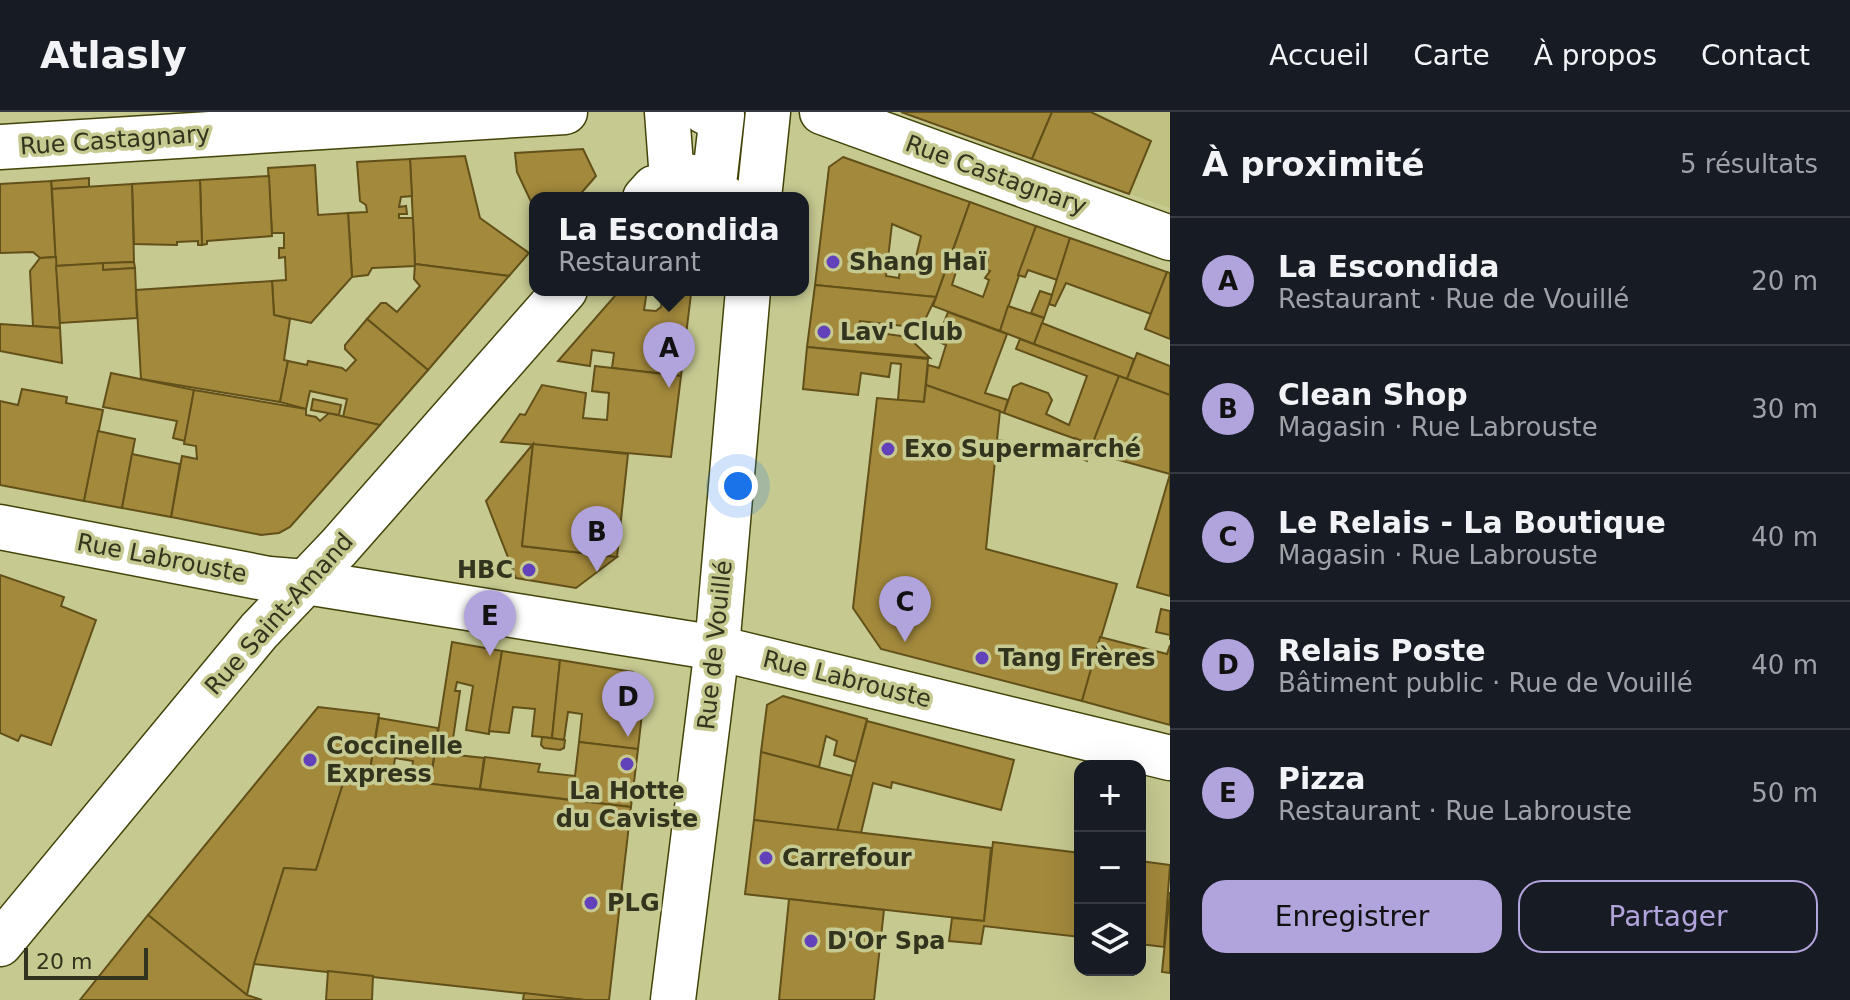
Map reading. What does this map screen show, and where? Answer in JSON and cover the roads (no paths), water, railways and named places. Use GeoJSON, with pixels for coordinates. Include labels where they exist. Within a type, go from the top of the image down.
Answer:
{"type":"FeatureCollection","features":[{"type":"Feature","properties":{"kind":"street","name":"Rue Castagnary"},"geometry":{"type":"LineString","coordinates":[[0,147],[565,112]]}},
{"type":"Feature","properties":{"kind":"street"},"geometry":{"type":"LineString","coordinates":[[667,112],[671,166],[681,175],[711,179],[715,175],[722,115],[705,112]]}},
{"type":"Feature","properties":{"kind":"street"},"geometry":{"type":"LineString","coordinates":[[760,192],[768,112]]}},
{"type":"Feature","properties":{"kind":"street","name":"Rue Castagnary"},"geometry":{"type":"LineString","coordinates":[[822,112],[1170,238]]}},
{"type":"Feature","properties":{"kind":"street"},"geometry":{"type":"LineString","coordinates":[[650,192],[654,188],[682,192]]}},
{"type":"Feature","properties":{"kind":"street","name":"Rue Saint-Amand"},"geometry":{"type":"LineString","coordinates":[[0,944],[259,631],[560,296]]}},
{"type":"Feature","properties":{"kind":"street","name":"Rue de Vouillé"},"geometry":{"type":"LineString","coordinates":[[673,1000],[717,648],[747,296]]}},
{"type":"Feature","properties":{"kind":"street","name":"Rue Labrouste"},"geometry":{"type":"LineString","coordinates":[[0,527],[269,579],[306,582],[717,648],[1170,758]]}},
{"type":"Feature","properties":{"kind":"place","name":"Shang Haï"},"geometry":{"type":"Point","coordinates":[833,262]}},
{"type":"Feature","properties":{"kind":"place","name":"Lav' Club"},"geometry":{"type":"Point","coordinates":[824,332]}},
{"type":"Feature","properties":{"kind":"place","name":"La Escondida"},"geometry":{"type":"Point","coordinates":[669,388]}},
{"type":"Feature","properties":{"kind":"place","name":"Exo Supermarché"},"geometry":{"type":"Point","coordinates":[888,449]}},
{"type":"Feature","properties":{"kind":"place","name":"HBC"},"geometry":{"type":"Point","coordinates":[529,570]}},
{"type":"Feature","properties":{"kind":"place","name":"Clean Shop"},"geometry":{"type":"Point","coordinates":[597,572]}},
{"type":"Feature","properties":{"kind":"place","name":"Le Relais - La Boutique"},"geometry":{"type":"Point","coordinates":[905,642]}},
{"type":"Feature","properties":{"kind":"place","name":"Pizza"},"geometry":{"type":"Point","coordinates":[490,656]}},
{"type":"Feature","properties":{"kind":"place","name":"Tang Frères"},"geometry":{"type":"Point","coordinates":[982,658]}},
{"type":"Feature","properties":{"kind":"place","name":"Relais Poste"},"geometry":{"type":"Point","coordinates":[628,737]}},
{"type":"Feature","properties":{"kind":"place","name":"Coccinelle Express"},"geometry":{"type":"Point","coordinates":[310,760]}},
{"type":"Feature","properties":{"kind":"place","name":"La Hotte du Caviste"},"geometry":{"type":"Point","coordinates":[627,764]}},
{"type":"Feature","properties":{"kind":"place","name":"Carrefour"},"geometry":{"type":"Point","coordinates":[766,858]}},
{"type":"Feature","properties":{"kind":"place","name":"PLG"},"geometry":{"type":"Point","coordinates":[591,903]}},
{"type":"Feature","properties":{"kind":"place","name":"D'Or Spa"},"geometry":{"type":"Point","coordinates":[811,941]}}]}
